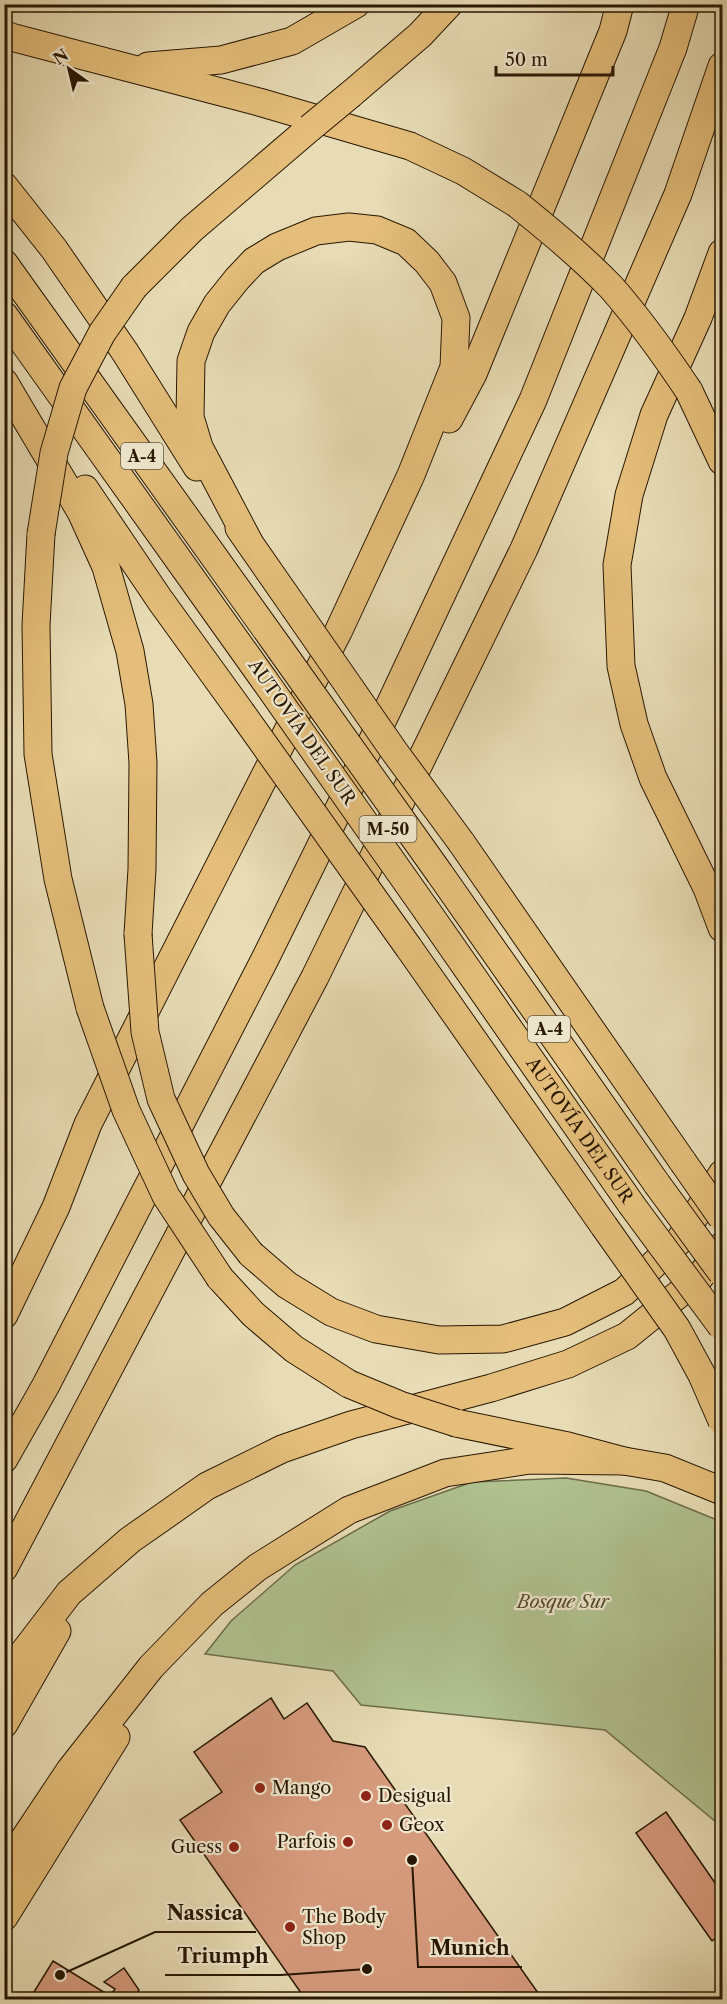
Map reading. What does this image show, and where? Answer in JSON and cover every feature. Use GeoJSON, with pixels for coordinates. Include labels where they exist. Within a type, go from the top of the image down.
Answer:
{"type":"FeatureCollection","features":[{"type":"Feature","properties":{"kind":"highway"},"geometry":{"type":"LineString","coordinates":[[129,68],[221,60],[292,41],[356,4]]}},
{"type":"Feature","properties":{"kind":"highway"},"geometry":{"type":"LineString","coordinates":[[449,4],[420,35],[192,229],[134,287],[102,333],[73,388],[54,453],[41,534],[36,625],[38,754],[58,879],[90,1008],[126,1110],[166,1196],[220,1278],[253,1314],[294,1349],[349,1384],[400,1405],[456,1423],[665,1468],[723,1491]]}},
{"type":"Feature","properties":{"kind":"highway"},"geometry":{"type":"LineString","coordinates":[[4,1315],[56,1207],[88,1124],[339,630],[473,374],[613,31],[620,4]]}},
{"type":"Feature","properties":{"kind":"highway","name":"M-50"},"geometry":{"type":"LineString","coordinates":[[4,1460],[46,1385],[265,959],[387,711],[533,400],[673,48],[686,4]]}},
{"type":"Feature","properties":{"kind":"highway"},"geometry":{"type":"LineString","coordinates":[[4,34],[11,38],[258,102],[410,146],[463,171],[517,204],[566,244],[611,287],[654,339],[689,392],[723,461]]}},
{"type":"Feature","properties":{"kind":"highway","name":"M-50"},"geometry":{"type":"LineString","coordinates":[[4,1568],[315,977],[524,549],[678,194],[723,66]]}},
{"type":"Feature","properties":{"kind":"highway"},"geometry":{"type":"LineString","coordinates":[[4,186],[54,249],[118,343],[179,442],[723,1218]]}},
{"type":"Feature","properties":{"kind":"highway"},"geometry":{"type":"LineString","coordinates":[[249,542],[199,447],[190,417],[191,361],[201,332],[217,304],[237,279],[254,261],[277,247],[316,231],[350,227],[377,230],[406,242],[427,262],[443,283],[456,318],[454,367],[411,475],[339,630]]}},
{"type":"Feature","properties":{"kind":"highway"},"geometry":{"type":"LineString","coordinates":[[723,253],[698,318],[654,415],[629,495],[617,565],[621,666],[634,724],[653,778],[707,888],[723,928]]}},
{"type":"Feature","properties":{"kind":"highway","name":"AUTOVÍA DEL SUR"},"geometry":{"type":"LineString","coordinates":[[4,264],[723,1274]]}},
{"type":"Feature","properties":{"kind":"highway","name":"AUTOVÍA DEL SUR"},"geometry":{"type":"LineString","coordinates":[[4,315],[428,911],[631,1204],[723,1327]]}},
{"type":"Feature","properties":{"kind":"highway"},"geometry":{"type":"LineString","coordinates":[[4,380],[78,479],[160,600],[677,1329],[723,1421]]}},
{"type":"Feature","properties":{"kind":"highway"},"geometry":{"type":"LineString","coordinates":[[4,380],[81,512],[106,567],[130,651],[139,704],[143,763],[142,869],[138,934],[145,1032],[161,1099],[196,1174],[221,1216],[251,1254],[287,1285],[331,1312],[376,1329],[439,1340],[503,1339],[565,1322],[624,1292],[679,1241],[723,1174]]}},
{"type":"Feature","properties":{"kind":"highway"},"geometry":{"type":"LineString","coordinates":[[4,1683],[20,1657],[69,1593],[130,1540],[207,1486],[282,1449],[351,1425],[492,1388],[568,1364],[627,1336],[700,1277],[723,1246]]}},
{"type":"Feature","properties":{"kind":"highway"},"geometry":{"type":"LineString","coordinates":[[4,1869],[70,1770],[151,1667],[212,1604],[258,1566],[349,1510],[445,1473],[530,1460],[624,1461]]}},
{"type":"Feature","properties":{"kind":"highway"},"geometry":{"type":"LineString","coordinates":[[4,1724],[64,1620],[130,1540]]}},
{"type":"Feature","properties":{"kind":"highway"},"geometry":{"type":"LineString","coordinates":[[4,1917],[109,1746],[161,1679],[258,1566]]}},
{"type":"Feature","properties":{"kind":"green space","name":"Bosque Sur"},"geometry":{"type":"Polygon","coordinates":[[[566,1478],[646,1491],[722,1522],[722,1827],[605,1730],[361,1705],[333,1671],[205,1654],[231,1621],[295,1565],[390,1511],[472,1482],[566,1478]]]}},
{"type":"Feature","properties":{"kind":"building"},"geometry":{"type":"Polygon","coordinates":[[[271,1698],[284,1719],[307,1703],[333,1741],[365,1747],[543,2000],[306,2000],[180,1820],[222,1792],[194,1752],[271,1698]]]}},
{"type":"Feature","properties":{"kind":"building"},"geometry":{"type":"Polygon","coordinates":[[[666,1812],[722,1893],[722,1933],[712,1941],[636,1833],[666,1812]]]}},
{"type":"Feature","properties":{"kind":"building"},"geometry":{"type":"Polygon","coordinates":[[[53,1961],[110,1996],[115,1989],[104,1982],[124,1968],[139,1990],[133,2000],[29,2000],[53,1961]]]}},
{"type":"Feature","properties":{"kind":"place","name":"Mango"},"geometry":{"type":"Point","coordinates":[260,1788]}},
{"type":"Feature","properties":{"kind":"place","name":"Desigual"},"geometry":{"type":"Point","coordinates":[366,1796]}},
{"type":"Feature","properties":{"kind":"place","name":"Geox"},"geometry":{"type":"Point","coordinates":[387,1825]}},
{"type":"Feature","properties":{"kind":"place","name":"Parfois"},"geometry":{"type":"Point","coordinates":[348,1842]}},
{"type":"Feature","properties":{"kind":"place","name":"Guess"},"geometry":{"type":"Point","coordinates":[234,1847]}},
{"type":"Feature","properties":{"kind":"place","name":"Munich"},"geometry":{"type":"Point","coordinates":[412,1860]}},
{"type":"Feature","properties":{"kind":"place","name":"The Body Shop"},"geometry":{"type":"Point","coordinates":[290,1927]}},
{"type":"Feature","properties":{"kind":"place","name":"Triumph"},"geometry":{"type":"Point","coordinates":[367,1969]}},
{"type":"Feature","properties":{"kind":"place","name":"Nassica"},"geometry":{"type":"Point","coordinates":[60,1975]}}]}
